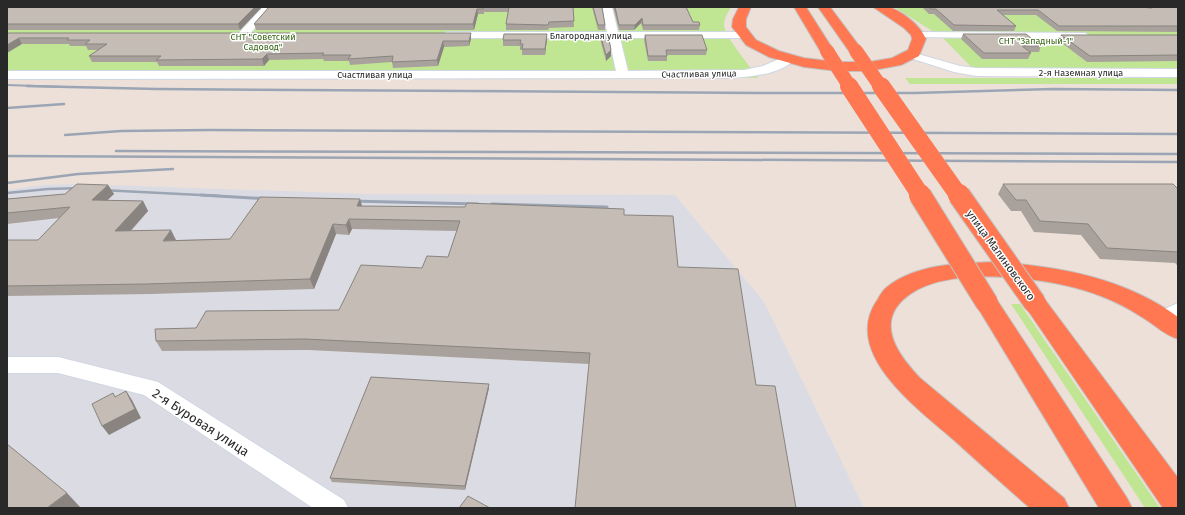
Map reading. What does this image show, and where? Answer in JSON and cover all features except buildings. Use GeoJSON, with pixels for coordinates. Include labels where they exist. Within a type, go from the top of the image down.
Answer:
{"type":"FeatureCollection","features":[{"type":"Feature","properties":{"kind":"highway"},"geometry":{"type":"LineString","coordinates":[[744,7],[739,24],[744,35],[764,50],[788,59],[833,66],[864,67],[890,63],[911,55],[919,44],[918,35],[906,23],[879,7]]}},
{"type":"Feature","properties":{"kind":"highway"},"geometry":{"type":"LineString","coordinates":[[800,7],[928,207],[1116,508]]}},
{"type":"Feature","properties":{"kind":"highway","name":"улица Малиновского"},"geometry":{"type":"LineString","coordinates":[[824,7],[1178,503]]}},
{"type":"Feature","properties":{"kind":"highway"},"geometry":{"type":"LineString","coordinates":[[1053,508],[910,386],[885,352],[880,336],[880,318],[885,304],[896,291],[908,284],[940,273],[990,269],[1017,270],[1068,278],[1090,284],[1173,320]]}},
{"type":"Feature","properties":{"kind":"street"},"geometry":{"type":"LineString","coordinates":[[259,34],[239,34],[269,7]]}},
{"type":"Feature","properties":{"kind":"street"},"geometry":{"type":"LineString","coordinates":[[607,7],[623,75]]}},
{"type":"Feature","properties":{"kind":"street","name":"Благородная улица"},"geometry":{"type":"LineString","coordinates":[[434,35],[744,35]]}},
{"type":"Feature","properties":{"kind":"street"},"geometry":{"type":"LineString","coordinates":[[918,35],[1098,36]]}},
{"type":"Feature","properties":{"kind":"street","name":"2-я Наземная улица"},"geometry":{"type":"LineString","coordinates":[[911,55],[958,69],[983,72],[1178,73]]}},
{"type":"Feature","properties":{"kind":"street","name":"Счастливая улица"},"geometry":{"type":"LineString","coordinates":[[7,75],[743,74],[769,69],[788,59]]}},
{"type":"Feature","properties":{"kind":"street","name":"2-я Буровая улица"},"geometry":{"type":"LineString","coordinates":[[7,365],[58,365],[150,388],[335,508]]}},
{"type":"Feature","properties":{"kind":"shaded area"},"geometry":{"type":"Polygon","coordinates":[[[77,184],[368,194],[675,195],[764,302],[864,508],[7,508],[7,190],[42,185],[77,184]]]}},
{"type":"Feature","properties":{"kind":"green space","name":"СНТ \"Советский Садовод\""},"geometry":{"type":"Polygon","coordinates":[[[7,7],[731,7],[726,16],[724,25],[725,30],[733,44],[758,78],[7,77],[7,7]]]}},
{"type":"Feature","properties":{"kind":"green space","name":"СНТ \"Западный-1\""},"geometry":{"type":"Polygon","coordinates":[[[894,7],[1178,7],[1178,75],[976,72],[942,37],[894,7]]]}},
{"type":"Feature","properties":{"kind":"green space"},"geometry":{"type":"Polygon","coordinates":[[[905,78],[1178,78],[1178,84],[910,84],[905,78]]]}},
{"type":"Feature","properties":{"kind":"green space"},"geometry":{"type":"Polygon","coordinates":[[[1011,304],[1020,304],[1160,508],[1145,508],[1011,304]]]}},
{"type":"Feature","properties":{"kind":"railway"},"geometry":{"type":"LineString","coordinates":[[7,85],[52,87]]}},
{"type":"Feature","properties":{"kind":"railway"},"geometry":{"type":"LineString","coordinates":[[27,86],[52,87]]}},
{"type":"Feature","properties":{"kind":"railway"},"geometry":{"type":"LineString","coordinates":[[52,87],[157,89],[760,93],[915,93],[1053,89],[1178,90]]}},
{"type":"Feature","properties":{"kind":"railway"},"geometry":{"type":"LineString","coordinates":[[52,87],[64,87]]}},
{"type":"Feature","properties":{"kind":"railway"},"geometry":{"type":"LineString","coordinates":[[7,108],[64,104]]}},
{"type":"Feature","properties":{"kind":"railway"},"geometry":{"type":"LineString","coordinates":[[65,135],[121,131],[210,130],[1178,134]]}},
{"type":"Feature","properties":{"kind":"railway"},"geometry":{"type":"LineString","coordinates":[[116,151],[1178,154]]}},
{"type":"Feature","properties":{"kind":"railway"},"geometry":{"type":"LineString","coordinates":[[7,156],[1178,162]]}},
{"type":"Feature","properties":{"kind":"railway"},"geometry":{"type":"LineString","coordinates":[[7,183],[78,174],[173,169]]}},
{"type":"Feature","properties":{"kind":"railway"},"geometry":{"type":"LineString","coordinates":[[7,193],[48,189],[83,188]]}},
{"type":"Feature","properties":{"kind":"railway"},"geometry":{"type":"LineString","coordinates":[[101,190],[207,195]]}},
{"type":"Feature","properties":{"kind":"railway"},"geometry":{"type":"LineString","coordinates":[[201,195],[207,195]]}},
{"type":"Feature","properties":{"kind":"railway"},"geometry":{"type":"LineString","coordinates":[[207,195],[220,196]]}},
{"type":"Feature","properties":{"kind":"railway"},"geometry":{"type":"LineString","coordinates":[[207,195],[270,199]]}},
{"type":"Feature","properties":{"kind":"railway"},"geometry":{"type":"LineString","coordinates":[[350,201],[478,204]]}},
{"type":"Feature","properties":{"kind":"railway"},"geometry":{"type":"LineString","coordinates":[[492,204],[607,207]]}}]}
